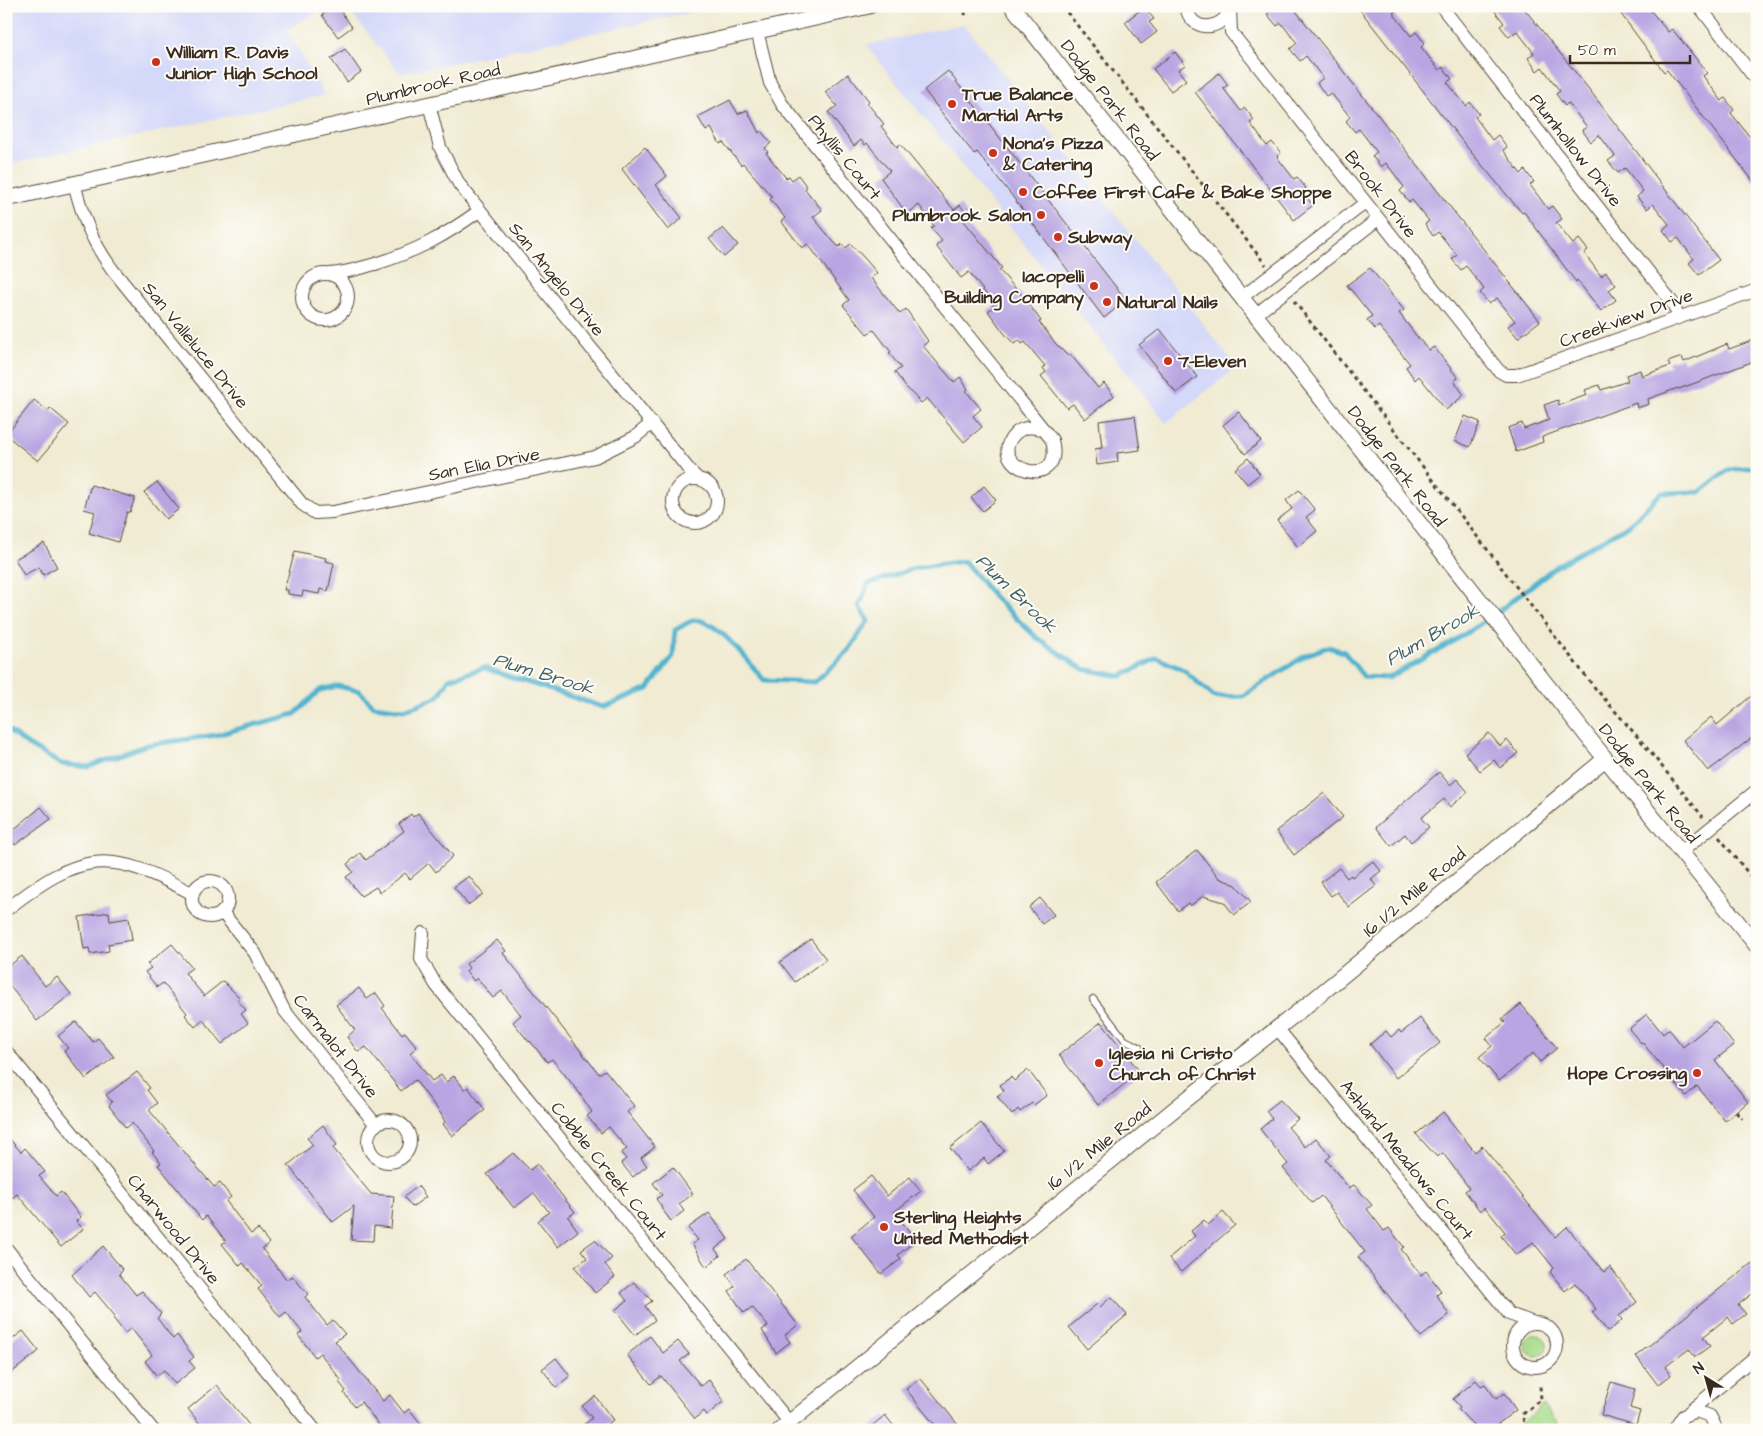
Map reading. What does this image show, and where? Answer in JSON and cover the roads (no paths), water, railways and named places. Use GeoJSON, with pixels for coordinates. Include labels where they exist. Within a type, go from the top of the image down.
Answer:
{"type":"FeatureCollection","features":[{"type":"Feature","properties":{"kind":"street","name":"Plumbrook Road"},"geometry":{"type":"LineString","coordinates":[[6,199],[869,6]]}},
{"type":"Feature","properties":{"kind":"street","name":"Dodge Park Road"},"geometry":{"type":"LineString","coordinates":[[1012,6],[1254,316],[1605,759],[1757,946]]}},
{"type":"Feature","properties":{"kind":"street"},"geometry":{"type":"LineString","coordinates":[[1186,6],[1190,18],[1196,24],[1231,32],[1230,8]]}},
{"type":"Feature","properties":{"kind":"street","name":"Plumhollow Drive"},"geometry":{"type":"LineString","coordinates":[[1441,6],[1672,302],[1679,317]]}},
{"type":"Feature","properties":{"kind":"street"},"geometry":{"type":"LineString","coordinates":[[1698,6],[1757,81]]}},
{"type":"Feature","properties":{"kind":"street"},"geometry":{"type":"LineString","coordinates":[[1210,27],[1223,22],[1230,8]]}},
{"type":"Feature","properties":{"kind":"street","name":"Phyllis Court"},"geometry":{"type":"LineString","coordinates":[[757,31],[770,83],[782,104],[1025,408],[1042,430],[1052,440],[1054,455],[1046,468],[1032,472],[1018,468],[1010,456],[1010,442],[1020,430],[1024,420],[1025,408]]}},
{"type":"Feature","properties":{"kind":"street","name":"Brook Drive"},"geometry":{"type":"LineString","coordinates":[[1231,32],[1494,366],[1506,375]]}},
{"type":"Feature","properties":{"kind":"street","name":"San Angelo Drive"},"geometry":{"type":"LineString","coordinates":[[428,104],[442,153],[459,184],[479,211],[683,463],[698,479],[711,485],[718,498],[715,512],[704,522],[689,523],[677,515],[673,501],[683,463]]}},
{"type":"Feature","properties":{"kind":"street","name":"San Valleluce Drive"},"geometry":{"type":"LineString","coordinates":[[74,183],[84,222],[91,237],[108,263],[302,504],[315,514]]}},
{"type":"Feature","properties":{"kind":"street"},"geometry":{"type":"LineString","coordinates":[[1241,298],[1365,203]]}},
{"type":"Feature","properties":{"kind":"street"},"geometry":{"type":"LineString","coordinates":[[357,269],[351,281],[342,311],[330,318],[315,317],[304,307],[302,293],[309,280],[322,274],[357,269],[407,254],[429,244],[479,211]]}},
{"type":"Feature","properties":{"kind":"street"},"geometry":{"type":"LineString","coordinates":[[1254,316],[1378,219]]}},
{"type":"Feature","properties":{"kind":"street"},"geometry":{"type":"LineString","coordinates":[[330,274],[342,282],[347,297]]}},
{"type":"Feature","properties":{"kind":"street","name":"Creekview Drive"},"geometry":{"type":"LineString","coordinates":[[1506,375],[1517,375],[1527,372],[1757,290]]}},
{"type":"Feature","properties":{"kind":"street","name":"San Elia Drive"},"geometry":{"type":"LineString","coordinates":[[315,514],[352,508],[595,457],[635,437],[652,424]]}},
{"type":"Feature","properties":{"kind":"street"},"geometry":{"type":"LineString","coordinates":[[1020,430],[1027,427],[1042,430]]}},
{"type":"Feature","properties":{"kind":"street"},"geometry":{"type":"LineString","coordinates":[[678,487],[690,479],[698,479]]}},
{"type":"Feature","properties":{"kind":"street","name":"16 1/2 Mile Road"},"geometry":{"type":"LineString","coordinates":[[784,1427],[1182,1103],[1278,1029],[1605,759]]}},
{"type":"Feature","properties":{"kind":"street"},"geometry":{"type":"LineString","coordinates":[[1681,852],[1757,790]]}},
{"type":"Feature","properties":{"kind":"street"},"geometry":{"type":"LineString","coordinates":[[6,910],[34,888],[65,870],[92,862],[120,863],[140,867],[193,894]]}},
{"type":"Feature","properties":{"kind":"street"},"geometry":{"type":"LineString","coordinates":[[212,881],[222,886],[228,896],[228,902],[222,912],[212,917],[201,914],[194,905],[193,894],[200,884],[212,881]]}},
{"type":"Feature","properties":{"kind":"street","name":"Carmalot Drive"},"geometry":{"type":"LineString","coordinates":[[222,912],[250,946],[284,1010],[376,1125]]}},
{"type":"Feature","properties":{"kind":"street","name":"Cobble Creek Court"},"geometry":{"type":"LineString","coordinates":[[423,933],[421,959],[436,985],[784,1427]]}},
{"type":"Feature","properties":{"kind":"street","name":"Ashland Meadows Court"},"geometry":{"type":"LineString","coordinates":[[1278,1029],[1510,1314]]}},
{"type":"Feature","properties":{"kind":"street","name":"Charwood Drive"},"geometry":{"type":"LineString","coordinates":[[6,1051],[315,1430]]}},
{"type":"Feature","properties":{"kind":"street"},"geometry":{"type":"LineString","coordinates":[[6,1248],[154,1430]]}},
{"type":"Feature","properties":{"kind":"street"},"geometry":{"type":"LineString","coordinates":[[1510,1314],[1534,1323],[1548,1327],[1557,1338],[1556,1353],[1552,1360],[1539,1368],[1524,1365],[1514,1354],[1510,1314]]}},
{"type":"Feature","properties":{"kind":"street"},"geometry":{"type":"LineString","coordinates":[[1513,1340],[1521,1328],[1534,1323]]}},
{"type":"Feature","properties":{"kind":"street"},"geometry":{"type":"LineString","coordinates":[[1674,1430],[1678,1421],[1757,1355]]}},
{"type":"Feature","properties":{"kind":"street"},"geometry":{"type":"LineString","coordinates":[[1711,1393],[1710,1406],[1716,1426]]}},
{"type":"Feature","properties":{"kind":"street"},"geometry":{"type":"LineString","coordinates":[[1689,1412],[1703,1412],[1716,1426]]}},
{"type":"Feature","properties":{"kind":"lane"},"geometry":{"type":"LineString","coordinates":[[1093,998],[1125,1040],[1139,1047]]}},
{"type":"Feature","properties":{"kind":"waterway","name":"Plum Brook"},"geometry":{"type":"LineString","coordinates":[[6,729],[28,745],[61,764],[88,767],[147,745],[216,735],[295,714],[320,690],[338,686],[359,691],[374,706],[404,710],[438,697],[449,679],[484,668],[603,707],[648,689],[673,656],[675,630],[694,620],[705,622],[714,627],[733,644],[764,680],[815,682],[849,650],[868,621],[859,607],[868,584],[915,568],[964,561],[995,598],[1037,638],[1083,669],[1121,676],[1157,658],[1184,670],[1214,697],[1243,696],[1306,655],[1328,647],[1344,652],[1364,677],[1388,678],[1446,646],[1491,617],[1558,565],[1629,525],[1661,493],[1700,492],[1728,470],[1757,467]]}},
{"type":"Feature","properties":{"kind":"place","name":"William R. Davis Junior High School"},"geometry":{"type":"Point","coordinates":[156,62]}},
{"type":"Feature","properties":{"kind":"place","name":"True Balance Martial Arts"},"geometry":{"type":"Point","coordinates":[952,104]}},
{"type":"Feature","properties":{"kind":"place","name":"Nona's Pizza & Catering"},"geometry":{"type":"Point","coordinates":[993,153]}},
{"type":"Feature","properties":{"kind":"place","name":"Coffee First Cafe & Bake Shoppe"},"geometry":{"type":"Point","coordinates":[1023,192]}},
{"type":"Feature","properties":{"kind":"place","name":"Plumbrook Salon"},"geometry":{"type":"Point","coordinates":[1041,215]}},
{"type":"Feature","properties":{"kind":"place","name":"Subway"},"geometry":{"type":"Point","coordinates":[1058,237]}},
{"type":"Feature","properties":{"kind":"place","name":"Iacopelli Building Company"},"geometry":{"type":"Point","coordinates":[1094,286]}},
{"type":"Feature","properties":{"kind":"place","name":"Natural Nails"},"geometry":{"type":"Point","coordinates":[1107,302]}},
{"type":"Feature","properties":{"kind":"place","name":"7-Eleven"},"geometry":{"type":"Point","coordinates":[1168,361]}},
{"type":"Feature","properties":{"kind":"place","name":"Iglesia ni Cristo Church of Christ"},"geometry":{"type":"Point","coordinates":[1099,1063]}},
{"type":"Feature","properties":{"kind":"place","name":"Hope Crossing"},"geometry":{"type":"Point","coordinates":[1697,1073]}},
{"type":"Feature","properties":{"kind":"place","name":"Sterling Heights United Methodist"},"geometry":{"type":"Point","coordinates":[884,1227]}}]}
